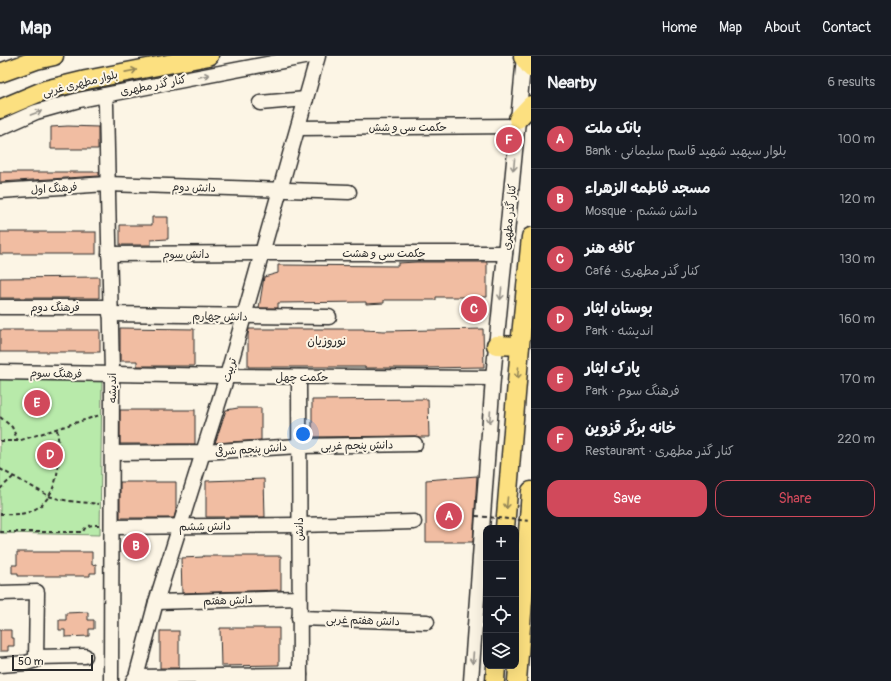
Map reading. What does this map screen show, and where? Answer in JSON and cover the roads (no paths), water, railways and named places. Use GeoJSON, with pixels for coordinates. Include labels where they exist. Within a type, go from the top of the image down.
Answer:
{"type":"FeatureCollection","features":[{"type":"Feature","properties":{"kind":"main road"},"geometry":{"type":"LineString","coordinates":[[0,73],[36,60],[54,56]]}},
{"type":"Feature","properties":{"kind":"main road","name":"بلوار مطهری غربی"},"geometry":{"type":"LineString","coordinates":[[0,109],[45,90],[209,56]]}},
{"type":"Feature","properties":{"kind":"main road"},"geometry":{"type":"LineString","coordinates":[[518,123],[531,105]]}},
{"type":"Feature","properties":{"kind":"main road"},"geometry":{"type":"LineString","coordinates":[[505,525],[520,346],[531,237]]}},
{"type":"Feature","properties":{"kind":"main road"},"geometry":{"type":"LineString","coordinates":[[496,345],[520,346]]}},
{"type":"Feature","properties":{"kind":"main road"},"geometry":{"type":"LineString","coordinates":[[517,681],[531,507]]}},
{"type":"Feature","properties":{"kind":"main road"},"geometry":{"type":"LineString","coordinates":[[495,681],[496,669]]}},
{"type":"Feature","properties":{"kind":"street","name":"کنار گذر مطهری"},"geometry":{"type":"LineString","coordinates":[[0,128],[36,112],[79,100],[309,56]]}},
{"type":"Feature","properties":{"kind":"street","name":"تربیت"},"geometry":{"type":"LineString","coordinates":[[134,679],[156,602],[227,376],[318,56]]}},
{"type":"Feature","properties":{"kind":"street","name":"کنار گذر مطهری"},"geometry":{"type":"LineString","coordinates":[[471,681],[481,607],[493,378],[518,123],[526,60]]}},
{"type":"Feature","properties":{"kind":"street","name":"اندیشه"},"geometry":{"type":"LineString","coordinates":[[104,95],[106,105],[112,373],[111,681]]}},
{"type":"Feature","properties":{"kind":"street"},"geometry":{"type":"LineString","coordinates":[[260,104],[306,100]]}},
{"type":"Feature","properties":{"kind":"street","name":"حکمت سی و شش"},"geometry":{"type":"LineString","coordinates":[[298,128],[518,123]]}},
{"type":"Feature","properties":{"kind":"street","name":"دانش دوم"},"geometry":{"type":"LineString","coordinates":[[108,184],[349,192]]}},
{"type":"Feature","properties":{"kind":"street","name":"فرهنگ اول"},"geometry":{"type":"LineString","coordinates":[[0,191],[108,184]]}},
{"type":"Feature","properties":{"kind":"street","name":"حکمت سی و هشت"},"geometry":{"type":"LineString","coordinates":[[262,253],[505,253]]}},
{"type":"Feature","properties":{"kind":"street","name":"دانش سوم"},"geometry":{"type":"LineString","coordinates":[[109,254],[262,253]]}},
{"type":"Feature","properties":{"kind":"street","name":"فرهنگ دوم"},"geometry":{"type":"LineString","coordinates":[[0,307],[110,311]]}},
{"type":"Feature","properties":{"kind":"street","name":"دانش چهارم"},"geometry":{"type":"LineString","coordinates":[[110,311],[329,318]]}},
{"type":"Feature","properties":{"kind":"street","name":"فرهنگ سوم"},"geometry":{"type":"LineString","coordinates":[[0,372],[112,373]]}},
{"type":"Feature","properties":{"kind":"street","name":"حکمت چهل"},"geometry":{"type":"LineString","coordinates":[[112,373],[299,377],[493,378]]}},
{"type":"Feature","properties":{"kind":"street","name":"دانش"},"geometry":{"type":"LineString","coordinates":[[299,377],[300,678]]}},
{"type":"Feature","properties":{"kind":"street","name":"دانش پنجم غربی"},"geometry":{"type":"LineString","coordinates":[[299,446],[415,444]]}},
{"type":"Feature","properties":{"kind":"street","name":"دانش پنجم شرقی"},"geometry":{"type":"LineString","coordinates":[[112,453],[203,452],[299,446]]}},
{"type":"Feature","properties":{"kind":"street","name":"دانش ششم"},"geometry":{"type":"LineString","coordinates":[[112,527],[414,522]]}},
{"type":"Feature","properties":{"kind":"street"},"geometry":{"type":"LineString","coordinates":[[0,593],[37,592],[36,660],[26,663],[0,665]]}},
{"type":"Feature","properties":{"kind":"street","name":"دانش هفتم"},"geometry":{"type":"LineString","coordinates":[[156,602],[299,598]]}},
{"type":"Feature","properties":{"kind":"street","name":"دانش هفتم غربی"},"geometry":{"type":"LineString","coordinates":[[300,618],[427,622]]}},
{"type":"Feature","properties":{"kind":"street"},"geometry":{"type":"LineString","coordinates":[[36,657],[85,656]]}},
{"type":"Feature","properties":{"kind":"street"},"geometry":{"type":"LineString","coordinates":[[134,679],[300,678]]}},
{"type":"Feature","properties":{"kind":"place","name":"خانه برگر قزوین"},"geometry":{"type":"Point","coordinates":[509,140]}},
{"type":"Feature","properties":{"kind":"place","name":"کافه هنر"},"geometry":{"type":"Point","coordinates":[474,309]}},
{"type":"Feature","properties":{"kind":"place","name":"پارک ایثار"},"geometry":{"type":"Point","coordinates":[37,403]}},
{"type":"Feature","properties":{"kind":"place","name":"بوستان ایثار"},"geometry":{"type":"Point","coordinates":[50,455]}},
{"type":"Feature","properties":{"kind":"place","name":"بانک ملت"},"geometry":{"type":"Point","coordinates":[449,516]}},
{"type":"Feature","properties":{"kind":"place","name":"مسجد فاطمه الزهراء"},"geometry":{"type":"Point","coordinates":[136,546]}},
{"type":"Feature","properties":{"kind":"district","name":"نوروزیان"},"geometry":{"type":"Point","coordinates":[327,341]}}]}
